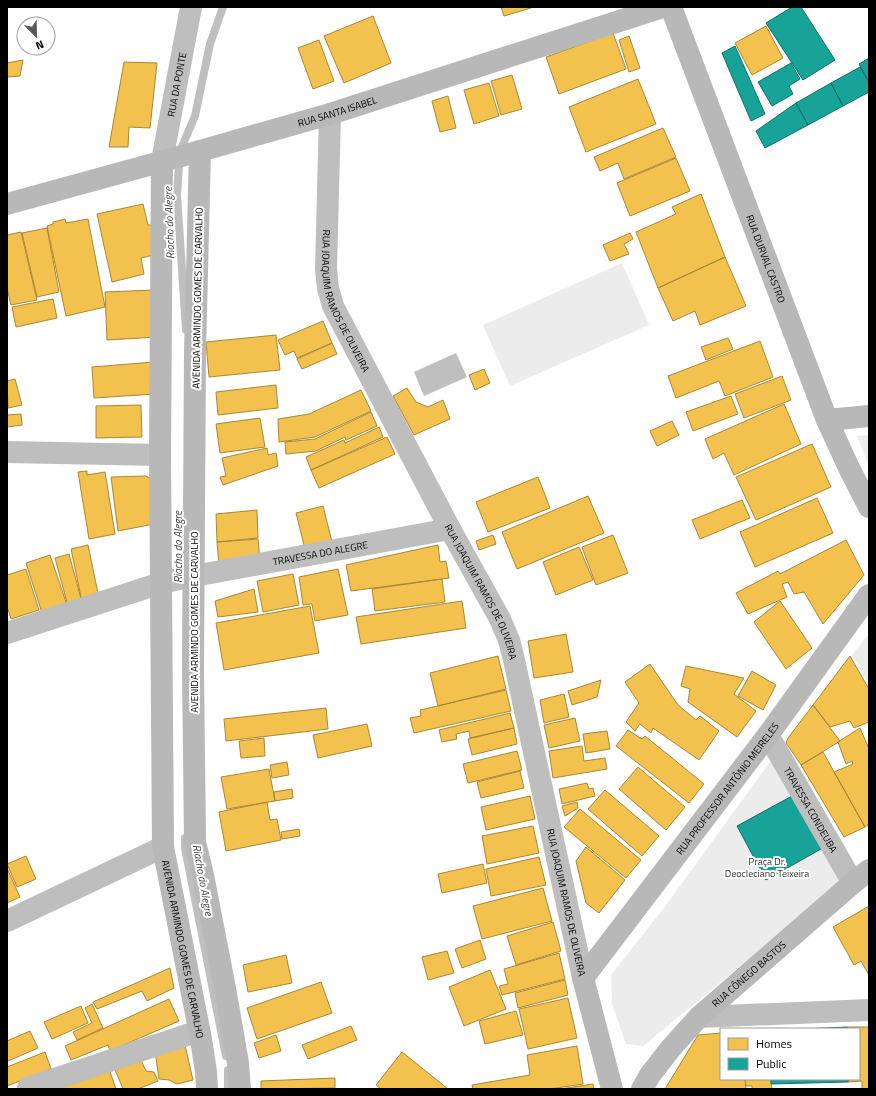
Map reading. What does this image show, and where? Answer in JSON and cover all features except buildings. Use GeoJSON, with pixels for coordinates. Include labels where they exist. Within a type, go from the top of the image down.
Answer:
{"type":"FeatureCollection","features":[{"type":"Feature","properties":{"kind":"street","name":"RUA DA PONTE"},"geometry":{"type":"LineString","coordinates":[[162,161],[191,7]]}},
{"type":"Feature","properties":{"kind":"street","name":"RUA SANTA ISABEL"},"geometry":{"type":"LineString","coordinates":[[7,204],[112,176],[330,114],[663,7]]}},
{"type":"Feature","properties":{"kind":"street","name":"RUA DURVAL CASTRO"},"geometry":{"type":"LineString","coordinates":[[671,7],[827,420],[869,507]]}},
{"type":"Feature","properties":{"kind":"street","name":"RUA JOAQUIM RAMOS DE OLIVEIRA"},"geometry":{"type":"LineString","coordinates":[[330,114],[326,269],[328,288],[333,306],[450,529],[500,619],[509,640],[583,978],[612,1089]]}},
{"type":"Feature","properties":{"kind":"street","name":"AVENIDA ARMINDO GOMES DE CARVALHO"},"geometry":{"type":"LineString","coordinates":[[198,152],[192,576],[195,842],[225,988],[238,1064],[240,1089]]}},
{"type":"Feature","properties":{"kind":"street","name":"AVENIDA ARMINDO GOMES DE CARVALHO"},"geometry":{"type":"LineString","coordinates":[[162,161],[160,455],[163,582],[163,847],[199,1031],[206,1072],[207,1089]]}},
{"type":"Feature","properties":{"kind":"street"},"geometry":{"type":"LineString","coordinates":[[827,420],[869,416]]}},
{"type":"Feature","properties":{"kind":"street"},"geometry":{"type":"LineString","coordinates":[[7,452],[160,455]]}},
{"type":"Feature","properties":{"kind":"street","name":"TRAVESSA DO ALEGRE"},"geometry":{"type":"LineString","coordinates":[[163,582],[450,529]]}},
{"type":"Feature","properties":{"kind":"street"},"geometry":{"type":"LineString","coordinates":[[7,633],[163,582]]}},
{"type":"Feature","properties":{"kind":"street","name":"RUA PROFESSOR ANTÔNIO MEIRELES"},"geometry":{"type":"LineString","coordinates":[[583,978],[768,735],[869,595]]}},
{"type":"Feature","properties":{"kind":"street","name":"TRAVESSA CONDEUBA"},"geometry":{"type":"LineString","coordinates":[[768,735],[861,876]]}},
{"type":"Feature","properties":{"kind":"street"},"geometry":{"type":"LineString","coordinates":[[7,921],[163,847]]}},
{"type":"Feature","properties":{"kind":"street","name":"RUA CÔNEGO BASTOS"},"geometry":{"type":"LineString","coordinates":[[642,1089],[650,1075],[671,1048],[699,1017],[861,876]]}},
{"type":"Feature","properties":{"kind":"street"},"geometry":{"type":"LineString","coordinates":[[699,1017],[869,1010]]}},
{"type":"Feature","properties":{"kind":"street"},"geometry":{"type":"LineString","coordinates":[[28,1088],[199,1031]]}},
{"type":"Feature","properties":{"kind":"green space"},"geometry":{"type":"Polygon","coordinates":[[[622,263],[649,325],[510,386],[483,325],[622,263]]]}},
{"type":"Feature","properties":{"kind":"green space"},"geometry":{"type":"Polygon","coordinates":[[[869,435],[869,466],[857,436],[869,435]]]}},
{"type":"Feature","properties":{"kind":"green space"},"geometry":{"type":"Polygon","coordinates":[[[869,633],[869,684],[852,655],[869,633]]]}},
{"type":"Feature","properties":{"kind":"green space","name":"Praça Dr. Deocleciano Teixeira"},"geometry":{"type":"Polygon","coordinates":[[[775,755],[844,882],[643,1046],[626,1044],[612,1004],[611,975],[664,908],[775,755]]]}},
{"type":"Feature","properties":{"kind":"shaded area"},"geometry":{"type":"Polygon","coordinates":[[[456,353],[467,377],[424,396],[414,372],[456,353]]]}},
{"type":"Feature","properties":{"kind":"waterway","name":"Riacho do Alegre"},"geometry":{"type":"LineString","coordinates":[[186,330],[177,195],[180,151],[195,116],[210,44],[223,7]]}},
{"type":"Feature","properties":{"kind":"waterway","name":"Riacho do Alegre"},"geometry":{"type":"LineString","coordinates":[[185,838],[185,848],[226,1056]]}},
{"type":"Feature","properties":{"kind":"waterway","name":"Riacho do Alegre"},"geometry":{"type":"LineString","coordinates":[[228,1070],[228,1089]]}}]}
